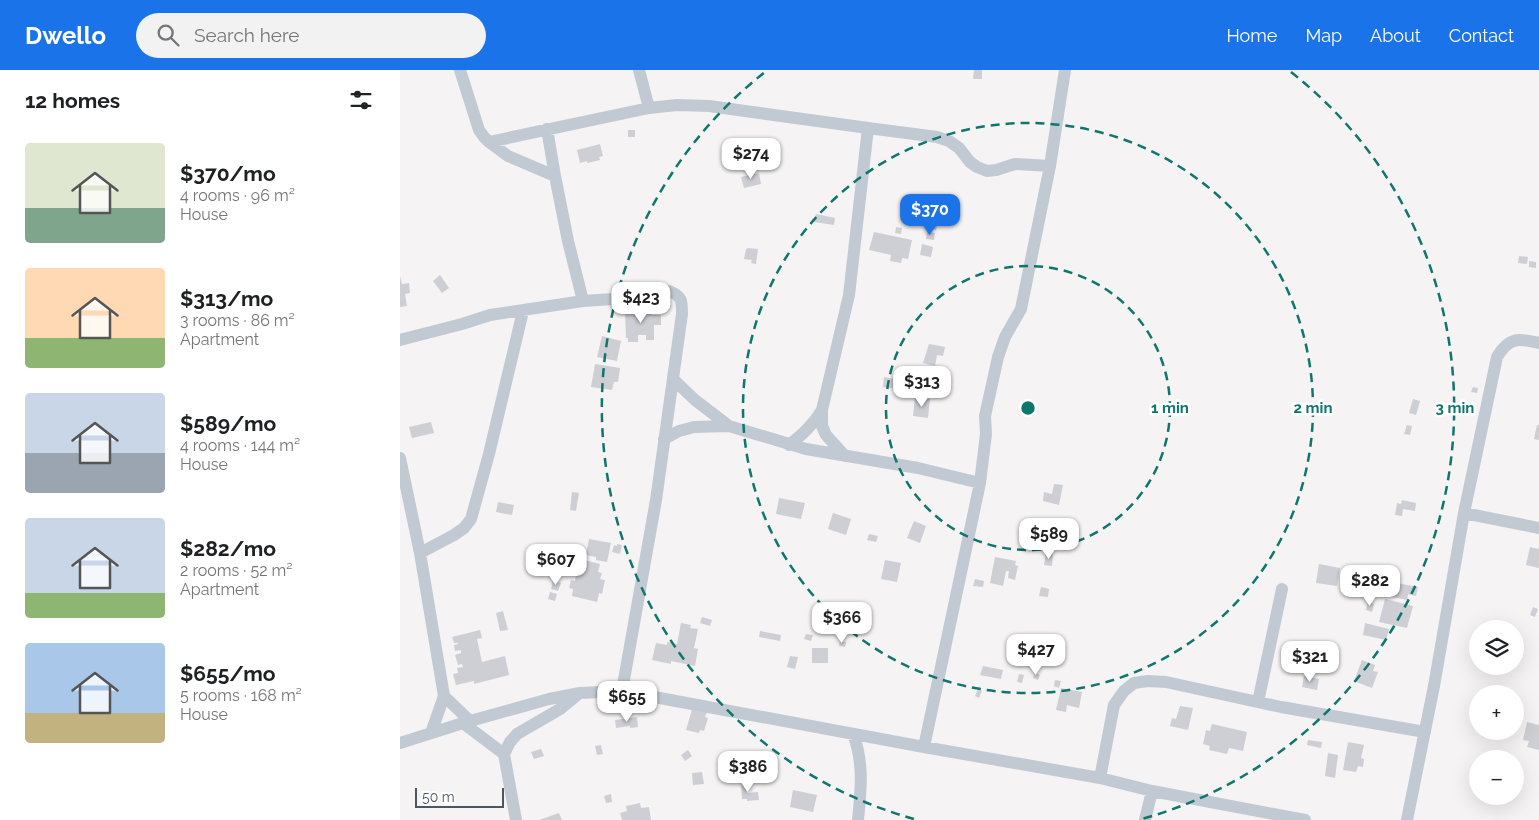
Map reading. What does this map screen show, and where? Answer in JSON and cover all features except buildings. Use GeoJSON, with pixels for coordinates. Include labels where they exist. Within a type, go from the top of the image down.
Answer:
{"type":"FeatureCollection","features":[{"type":"Feature","properties":{"kind":"street"},"geometry":{"type":"LineString","coordinates":[[460,70],[479,130],[484,138],[508,156],[555,176]]}},
{"type":"Feature","properties":{"kind":"street"},"geometry":{"type":"LineString","coordinates":[[639,70],[649,108]]}},
{"type":"Feature","properties":{"kind":"street"},"geometry":{"type":"LineString","coordinates":[[924,747],[980,483],[986,434],[985,416],[998,357],[1005,337],[1021,309],[1050,166],[1065,70]]}},
{"type":"Feature","properties":{"kind":"street"},"geometry":{"type":"LineString","coordinates":[[489,142],[649,108],[677,105],[709,106],[937,137],[949,141],[970,162],[987,171],[1015,164],[1050,166]]}},
{"type":"Feature","properties":{"kind":"street"},"geometry":{"type":"LineString","coordinates":[[845,456],[826,435],[822,426],[822,410],[848,295],[868,128]]}},
{"type":"Feature","properties":{"kind":"street"},"geometry":{"type":"LineString","coordinates":[[547,129],[568,241],[583,301]]}},
{"type":"Feature","properties":{"kind":"street"},"geometry":{"type":"LineString","coordinates":[[400,340],[462,324],[490,314],[523,311],[583,301],[669,291],[676,294],[682,301],[682,314],[656,500],[622,691]]}},
{"type":"Feature","properties":{"kind":"street"},"geometry":{"type":"LineString","coordinates":[[420,553],[454,535],[464,528],[471,519],[494,436],[523,311]]}},
{"type":"Feature","properties":{"kind":"street"},"geometry":{"type":"LineString","coordinates":[[1407,820],[1425,732],[1464,513],[1498,357],[1503,347],[1512,342],[1522,339],[1539,343]]}},
{"type":"Feature","properties":{"kind":"street"},"geometry":{"type":"LineString","coordinates":[[673,379],[695,400],[729,426]]}},
{"type":"Feature","properties":{"kind":"street"},"geometry":{"type":"LineString","coordinates":[[789,445],[813,424],[822,410]]}},
{"type":"Feature","properties":{"kind":"street"},"geometry":{"type":"LineString","coordinates":[[664,439],[679,431],[694,427],[729,426],[789,445],[918,468],[980,483]]}},
{"type":"Feature","properties":{"kind":"street"},"geometry":{"type":"LineString","coordinates":[[400,458],[420,553],[444,696],[431,733]]}},
{"type":"Feature","properties":{"kind":"street"},"geometry":{"type":"LineString","coordinates":[[1464,513],[1539,528]]}},
{"type":"Feature","properties":{"kind":"street"},"geometry":{"type":"LineString","coordinates":[[1258,702],[1282,589]]}},
{"type":"Feature","properties":{"kind":"street"},"geometry":{"type":"LineString","coordinates":[[1100,778],[1114,705],[1124,691],[1134,683],[1148,681],[1166,682],[1258,702],[1425,732]]}},
{"type":"Feature","properties":{"kind":"street"},"geometry":{"type":"LineString","coordinates":[[400,743],[549,699],[580,693],[622,691],[1100,778],[1152,791],[1305,820]]}},
{"type":"Feature","properties":{"kind":"street"},"geometry":{"type":"LineString","coordinates":[[516,820],[504,754],[510,742],[518,734],[560,709],[580,693]]}},
{"type":"Feature","properties":{"kind":"street"},"geometry":{"type":"LineString","coordinates":[[444,696],[467,722],[504,754]]}},
{"type":"Feature","properties":{"kind":"street"},"geometry":{"type":"LineString","coordinates":[[852,734],[857,746],[861,766],[858,820]]}},
{"type":"Feature","properties":{"kind":"street"},"geometry":{"type":"LineString","coordinates":[[1146,820],[1152,791]]}}]}
